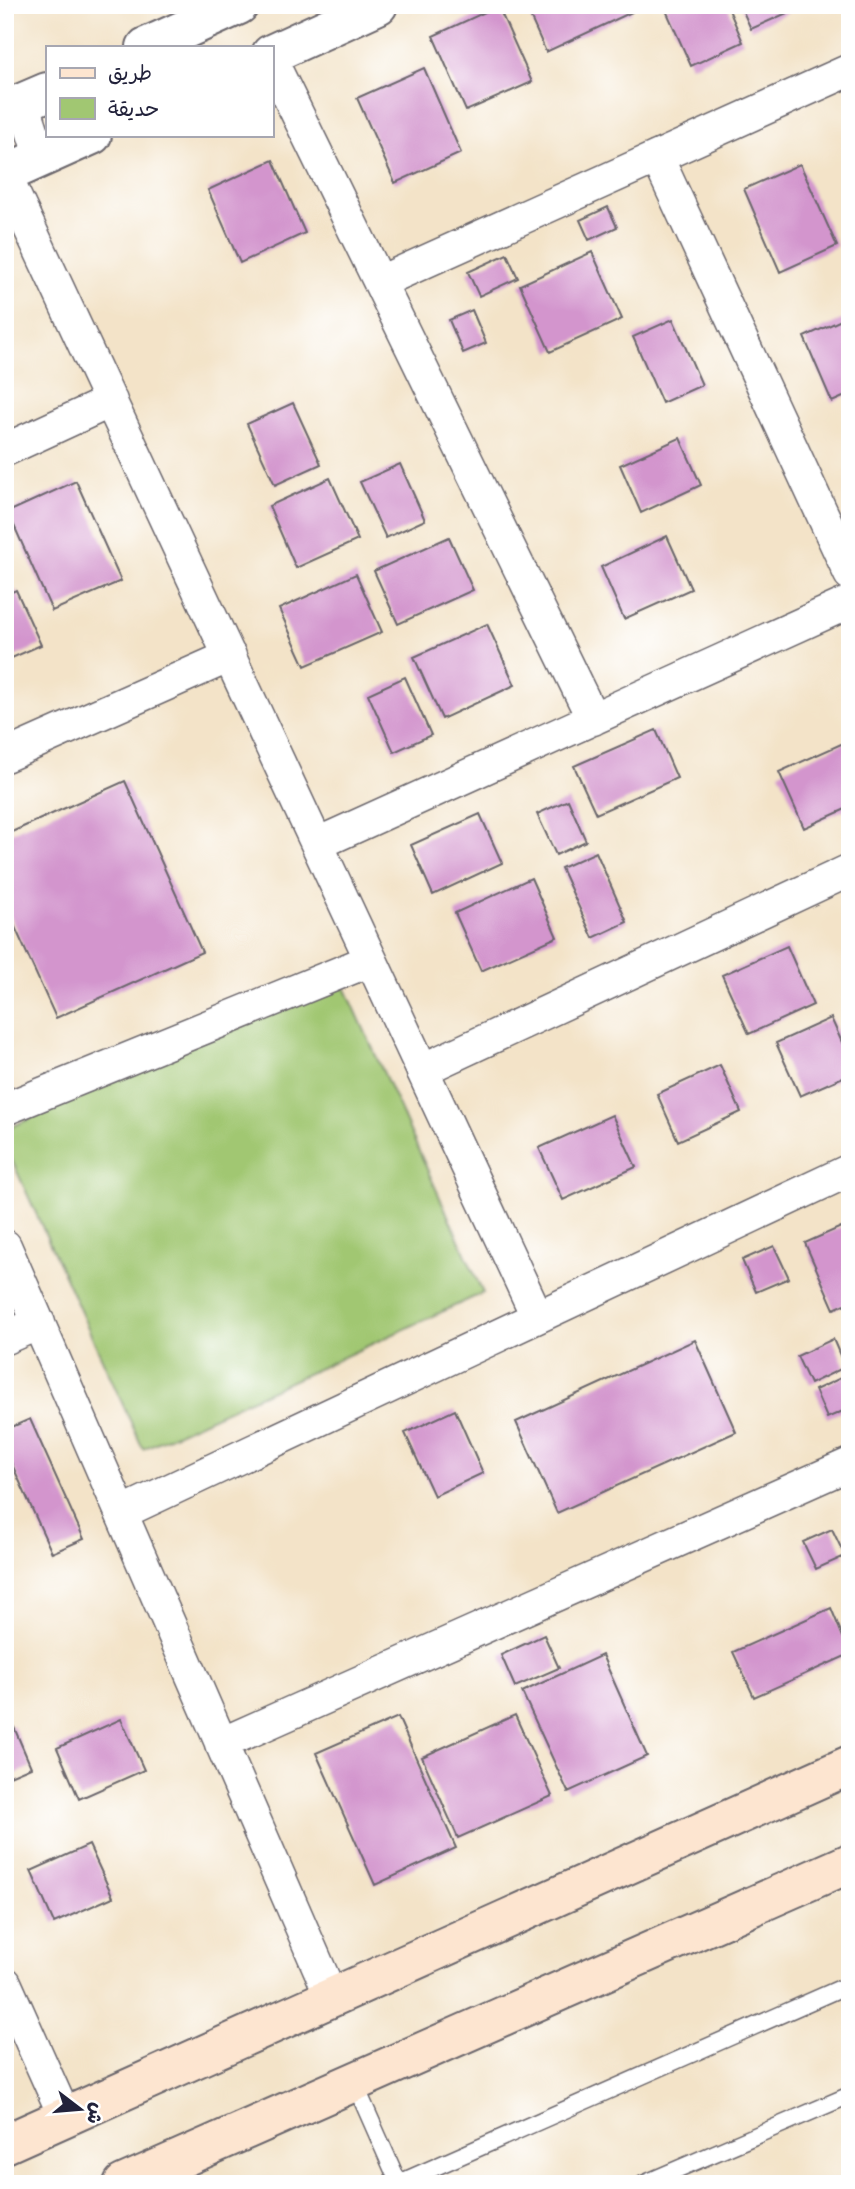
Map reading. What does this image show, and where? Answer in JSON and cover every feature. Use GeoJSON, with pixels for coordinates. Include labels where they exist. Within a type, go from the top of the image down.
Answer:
{"type":"FeatureCollection","features":[{"type":"Feature","properties":{"kind":"main road"},"geometry":{"type":"LineString","coordinates":[[5,2144],[850,1765]]}},
{"type":"Feature","properties":{"kind":"main road"},"geometry":{"type":"LineString","coordinates":[[123,2184],[850,1863]]}},
{"type":"Feature","properties":{"kind":"street"},"geometry":{"type":"LineString","coordinates":[[148,46],[239,5]]}},
{"type":"Feature","properties":{"kind":"street"},"geometry":{"type":"LineString","coordinates":[[273,53],[379,5]]}},
{"type":"Feature","properties":{"kind":"street"},"geometry":{"type":"LineString","coordinates":[[273,64],[593,719]]}},
{"type":"Feature","properties":{"kind":"street"},"geometry":{"type":"LineString","coordinates":[[380,282],[850,70]]}},
{"type":"Feature","properties":{"kind":"street"},"geometry":{"type":"LineString","coordinates":[[25,102],[41,158]]}},
{"type":"Feature","properties":{"kind":"street"},"geometry":{"type":"LineString","coordinates":[[90,136],[5,174],[537,1316]]}},
{"type":"Feature","properties":{"kind":"street"},"geometry":{"type":"LineString","coordinates":[[657,157],[850,574]]}},
{"type":"Feature","properties":{"kind":"street"},"geometry":{"type":"LineString","coordinates":[[5,450],[111,401]]}},
{"type":"Feature","properties":{"kind":"street"},"geometry":{"type":"LineString","coordinates":[[317,844],[850,602]]}},
{"type":"Feature","properties":{"kind":"street"},"geometry":{"type":"LineString","coordinates":[[5,756],[230,656]]}},
{"type":"Feature","properties":{"kind":"street"},"geometry":{"type":"LineString","coordinates":[[422,1070],[850,870]]}},
{"type":"Feature","properties":{"kind":"street"},"geometry":{"type":"LineString","coordinates":[[5,1110],[371,960]]}},
{"type":"Feature","properties":{"kind":"street"},"geometry":{"type":"LineString","coordinates":[[121,1513],[850,1170]]}},
{"type":"Feature","properties":{"kind":"street"},"geometry":{"type":"LineString","coordinates":[[5,1246],[332,1998]]}},
{"type":"Feature","properties":{"kind":"street"},"geometry":{"type":"LineString","coordinates":[[5,1338],[39,1324]]}},
{"type":"Feature","properties":{"kind":"street"},"geometry":{"type":"LineString","coordinates":[[221,1744],[850,1464]]}},
{"type":"Feature","properties":{"kind":"street"},"geometry":{"type":"LineString","coordinates":[[5,1983],[65,2118]]}},
{"type":"Feature","properties":{"kind":"lane"},"geometry":{"type":"LineString","coordinates":[[354,2082],[399,2183],[850,1984]]}},
{"type":"Feature","properties":{"kind":"lane"},"geometry":{"type":"LineString","coordinates":[[643,2184],[850,2095]]}},
{"type":"Feature","properties":{"kind":"green space"},"geometry":{"type":"Polygon","coordinates":[[[340,976],[483,1293],[143,1449],[5,1145],[5,1130],[340,976]]]}},
{"type":"Feature","properties":{"kind":"building"},"geometry":{"type":"Polygon","coordinates":[[[525,5],[629,5],[632,12],[546,52],[525,5]]]}},
{"type":"Feature","properties":{"kind":"building"},"geometry":{"type":"Polygon","coordinates":[[[671,5],[727,5],[743,42],[691,66],[665,8],[671,5]]]}},
{"type":"Feature","properties":{"kind":"building"},"geometry":{"type":"Polygon","coordinates":[[[740,5],[794,5],[796,9],[751,29],[740,5]]]}},
{"type":"Feature","properties":{"kind":"building"},"geometry":{"type":"Polygon","coordinates":[[[498,6],[532,82],[466,111],[433,36],[498,6]]]}},
{"type":"Feature","properties":{"kind":"building"},"geometry":{"type":"Polygon","coordinates":[[[424,68],[461,153],[395,183],[357,98],[424,68]]]}},
{"type":"Feature","properties":{"kind":"building"},"geometry":{"type":"Polygon","coordinates":[[[273,160],[305,233],[240,263],[208,190],[273,160]]]}},
{"type":"Feature","properties":{"kind":"building"},"geometry":{"type":"Polygon","coordinates":[[[800,164],[837,246],[780,272],[744,189],[800,164]]]}},
{"type":"Feature","properties":{"kind":"building"},"geometry":{"type":"Polygon","coordinates":[[[608,207],[617,227],[589,240],[580,220],[608,207]]]}},
{"type":"Feature","properties":{"kind":"building"},"geometry":{"type":"Polygon","coordinates":[[[592,252],[622,319],[550,352],[520,285],[592,252]]]}},
{"type":"Feature","properties":{"kind":"building"},"geometry":{"type":"Polygon","coordinates":[[[507,254],[518,278],[479,296],[468,272],[507,254]]]}},
{"type":"Feature","properties":{"kind":"building"},"geometry":{"type":"Polygon","coordinates":[[[472,310],[486,343],[463,353],[449,320],[472,310]]]}},
{"type":"Feature","properties":{"kind":"building"},"geometry":{"type":"Polygon","coordinates":[[[850,316],[850,394],[832,402],[804,337],[850,316]]]}},
{"type":"Feature","properties":{"kind":"building"},"geometry":{"type":"Polygon","coordinates":[[[673,319],[702,385],[662,403],[633,337],[673,319]]]}},
{"type":"Feature","properties":{"kind":"building"},"geometry":{"type":"Polygon","coordinates":[[[293,403],[321,464],[275,485],[247,424],[293,403]]]}},
{"type":"Feature","properties":{"kind":"building"},"geometry":{"type":"Polygon","coordinates":[[[680,438],[701,485],[641,513],[620,465],[680,438]]]}},
{"type":"Feature","properties":{"kind":"building"},"geometry":{"type":"Polygon","coordinates":[[[400,464],[425,520],[386,538],[360,482],[400,464]]]}},
{"type":"Feature","properties":{"kind":"building"},"geometry":{"type":"Polygon","coordinates":[[[330,478],[358,540],[296,568],[269,506],[330,478]]]}},
{"type":"Feature","properties":{"kind":"building"},"geometry":{"type":"Polygon","coordinates":[[[76,481],[121,581],[52,611],[8,512],[76,481]]]}},
{"type":"Feature","properties":{"kind":"building"},"geometry":{"type":"Polygon","coordinates":[[[667,536],[691,589],[624,619],[601,567],[667,536]]]}},
{"type":"Feature","properties":{"kind":"building"},"geometry":{"type":"Polygon","coordinates":[[[449,537],[473,590],[398,624],[374,571],[449,537]]]}},
{"type":"Feature","properties":{"kind":"building"},"geometry":{"type":"Polygon","coordinates":[[[356,574],[382,632],[305,666],[279,609],[356,574]]]}},
{"type":"Feature","properties":{"kind":"building"},"geometry":{"type":"Polygon","coordinates":[[[16,590],[41,645],[5,661],[5,595],[16,590]]]}},
{"type":"Feature","properties":{"kind":"building"},"geometry":{"type":"Polygon","coordinates":[[[487,624],[515,685],[442,719],[414,657],[487,624]]]}},
{"type":"Feature","properties":{"kind":"building"},"geometry":{"type":"Polygon","coordinates":[[[405,677],[431,735],[394,752],[368,694],[405,677]]]}},
{"type":"Feature","properties":{"kind":"building"},"geometry":{"type":"Polygon","coordinates":[[[656,730],[677,778],[596,814],[574,766],[656,730]]]}},
{"type":"Feature","properties":{"kind":"building"},"geometry":{"type":"Polygon","coordinates":[[[850,740],[850,807],[804,828],[779,772],[850,740]]]}},
{"type":"Feature","properties":{"kind":"building"},"geometry":{"type":"Polygon","coordinates":[[[125,781],[202,952],[56,1018],[5,905],[5,835],[125,781]]]}},
{"type":"Feature","properties":{"kind":"building"},"geometry":{"type":"Polygon","coordinates":[[[568,800],[586,841],[556,855],[537,814],[568,800]]]}},
{"type":"Feature","properties":{"kind":"building"},"geometry":{"type":"Polygon","coordinates":[[[480,814],[502,863],[433,895],[411,845],[480,814]]]}},
{"type":"Feature","properties":{"kind":"building"},"geometry":{"type":"Polygon","coordinates":[[[596,852],[627,922],[593,938],[561,868],[596,852]]]}},
{"type":"Feature","properties":{"kind":"building"},"geometry":{"type":"Polygon","coordinates":[[[531,878],[557,937],[481,971],[455,913],[531,878]]]}},
{"type":"Feature","properties":{"kind":"building"},"geometry":{"type":"Polygon","coordinates":[[[787,946],[813,1005],[749,1034],[722,975],[787,946]]]}},
{"type":"Feature","properties":{"kind":"building"},"geometry":{"type":"Polygon","coordinates":[[[831,1018],[850,1060],[850,1074],[800,1096],[776,1043],[831,1018]]]}},
{"type":"Feature","properties":{"kind":"building"},"geometry":{"type":"Polygon","coordinates":[[[720,1065],[741,1112],[678,1141],[657,1094],[720,1065]]]}},
{"type":"Feature","properties":{"kind":"building"},"geometry":{"type":"Polygon","coordinates":[[[612,1115],[636,1167],[563,1200],[539,1148],[612,1115]]]}},
{"type":"Feature","properties":{"kind":"building"},"geometry":{"type":"Polygon","coordinates":[[[850,1223],[850,1302],[834,1309],[805,1243],[850,1223]]]}},
{"type":"Feature","properties":{"kind":"building"},"geometry":{"type":"Polygon","coordinates":[[[774,1246],[789,1278],[756,1292],[742,1260],[774,1246]]]}},
{"type":"Feature","properties":{"kind":"building"},"geometry":{"type":"Polygon","coordinates":[[[833,1339],[845,1367],[810,1384],[797,1356],[833,1339]]]}},
{"type":"Feature","properties":{"kind":"building"},"geometry":{"type":"Polygon","coordinates":[[[695,1340],[736,1432],[557,1513],[516,1422],[695,1340]]]}},
{"type":"Feature","properties":{"kind":"building"},"geometry":{"type":"Polygon","coordinates":[[[847,1375],[850,1382],[850,1408],[827,1418],[815,1390],[847,1375]]]}},
{"type":"Feature","properties":{"kind":"building"},"geometry":{"type":"Polygon","coordinates":[[[455,1410],[483,1473],[434,1496],[405,1433],[455,1410]]]}},
{"type":"Feature","properties":{"kind":"building"},"geometry":{"type":"Polygon","coordinates":[[[30,1419],[84,1539],[52,1553],[5,1449],[5,1430],[30,1419]]]}},
{"type":"Feature","properties":{"kind":"building"},"geometry":{"type":"Polygon","coordinates":[[[832,1529],[845,1556],[816,1569],[803,1542],[832,1529]]]}},
{"type":"Feature","properties":{"kind":"building"},"geometry":{"type":"Polygon","coordinates":[[[831,1608],[850,1654],[754,1697],[733,1652],[831,1608]]]}},
{"type":"Feature","properties":{"kind":"building"},"geometry":{"type":"Polygon","coordinates":[[[544,1635],[559,1668],[515,1687],[501,1655],[544,1635]]]}},
{"type":"Feature","properties":{"kind":"building"},"geometry":{"type":"Polygon","coordinates":[[[602,1655],[647,1756],[568,1792],[522,1692],[602,1655]]]}},
{"type":"Feature","properties":{"kind":"building"},"geometry":{"type":"Polygon","coordinates":[[[515,1715],[552,1796],[458,1838],[422,1757],[515,1715]]]}},
{"type":"Feature","properties":{"kind":"building"},"geometry":{"type":"Polygon","coordinates":[[[398,1717],[456,1848],[375,1885],[316,1753],[398,1717]]]}},
{"type":"Feature","properties":{"kind":"building"},"geometry":{"type":"Polygon","coordinates":[[[121,1719],[144,1770],[79,1799],[57,1748],[121,1719]]]}},
{"type":"Feature","properties":{"kind":"building"},"geometry":{"type":"Polygon","coordinates":[[[13,1725],[31,1767],[5,1778],[5,1729],[13,1725]]]}},
{"type":"Feature","properties":{"kind":"building"},"geometry":{"type":"Polygon","coordinates":[[[89,1845],[113,1897],[54,1923],[31,1871],[89,1845]]]}}]}
